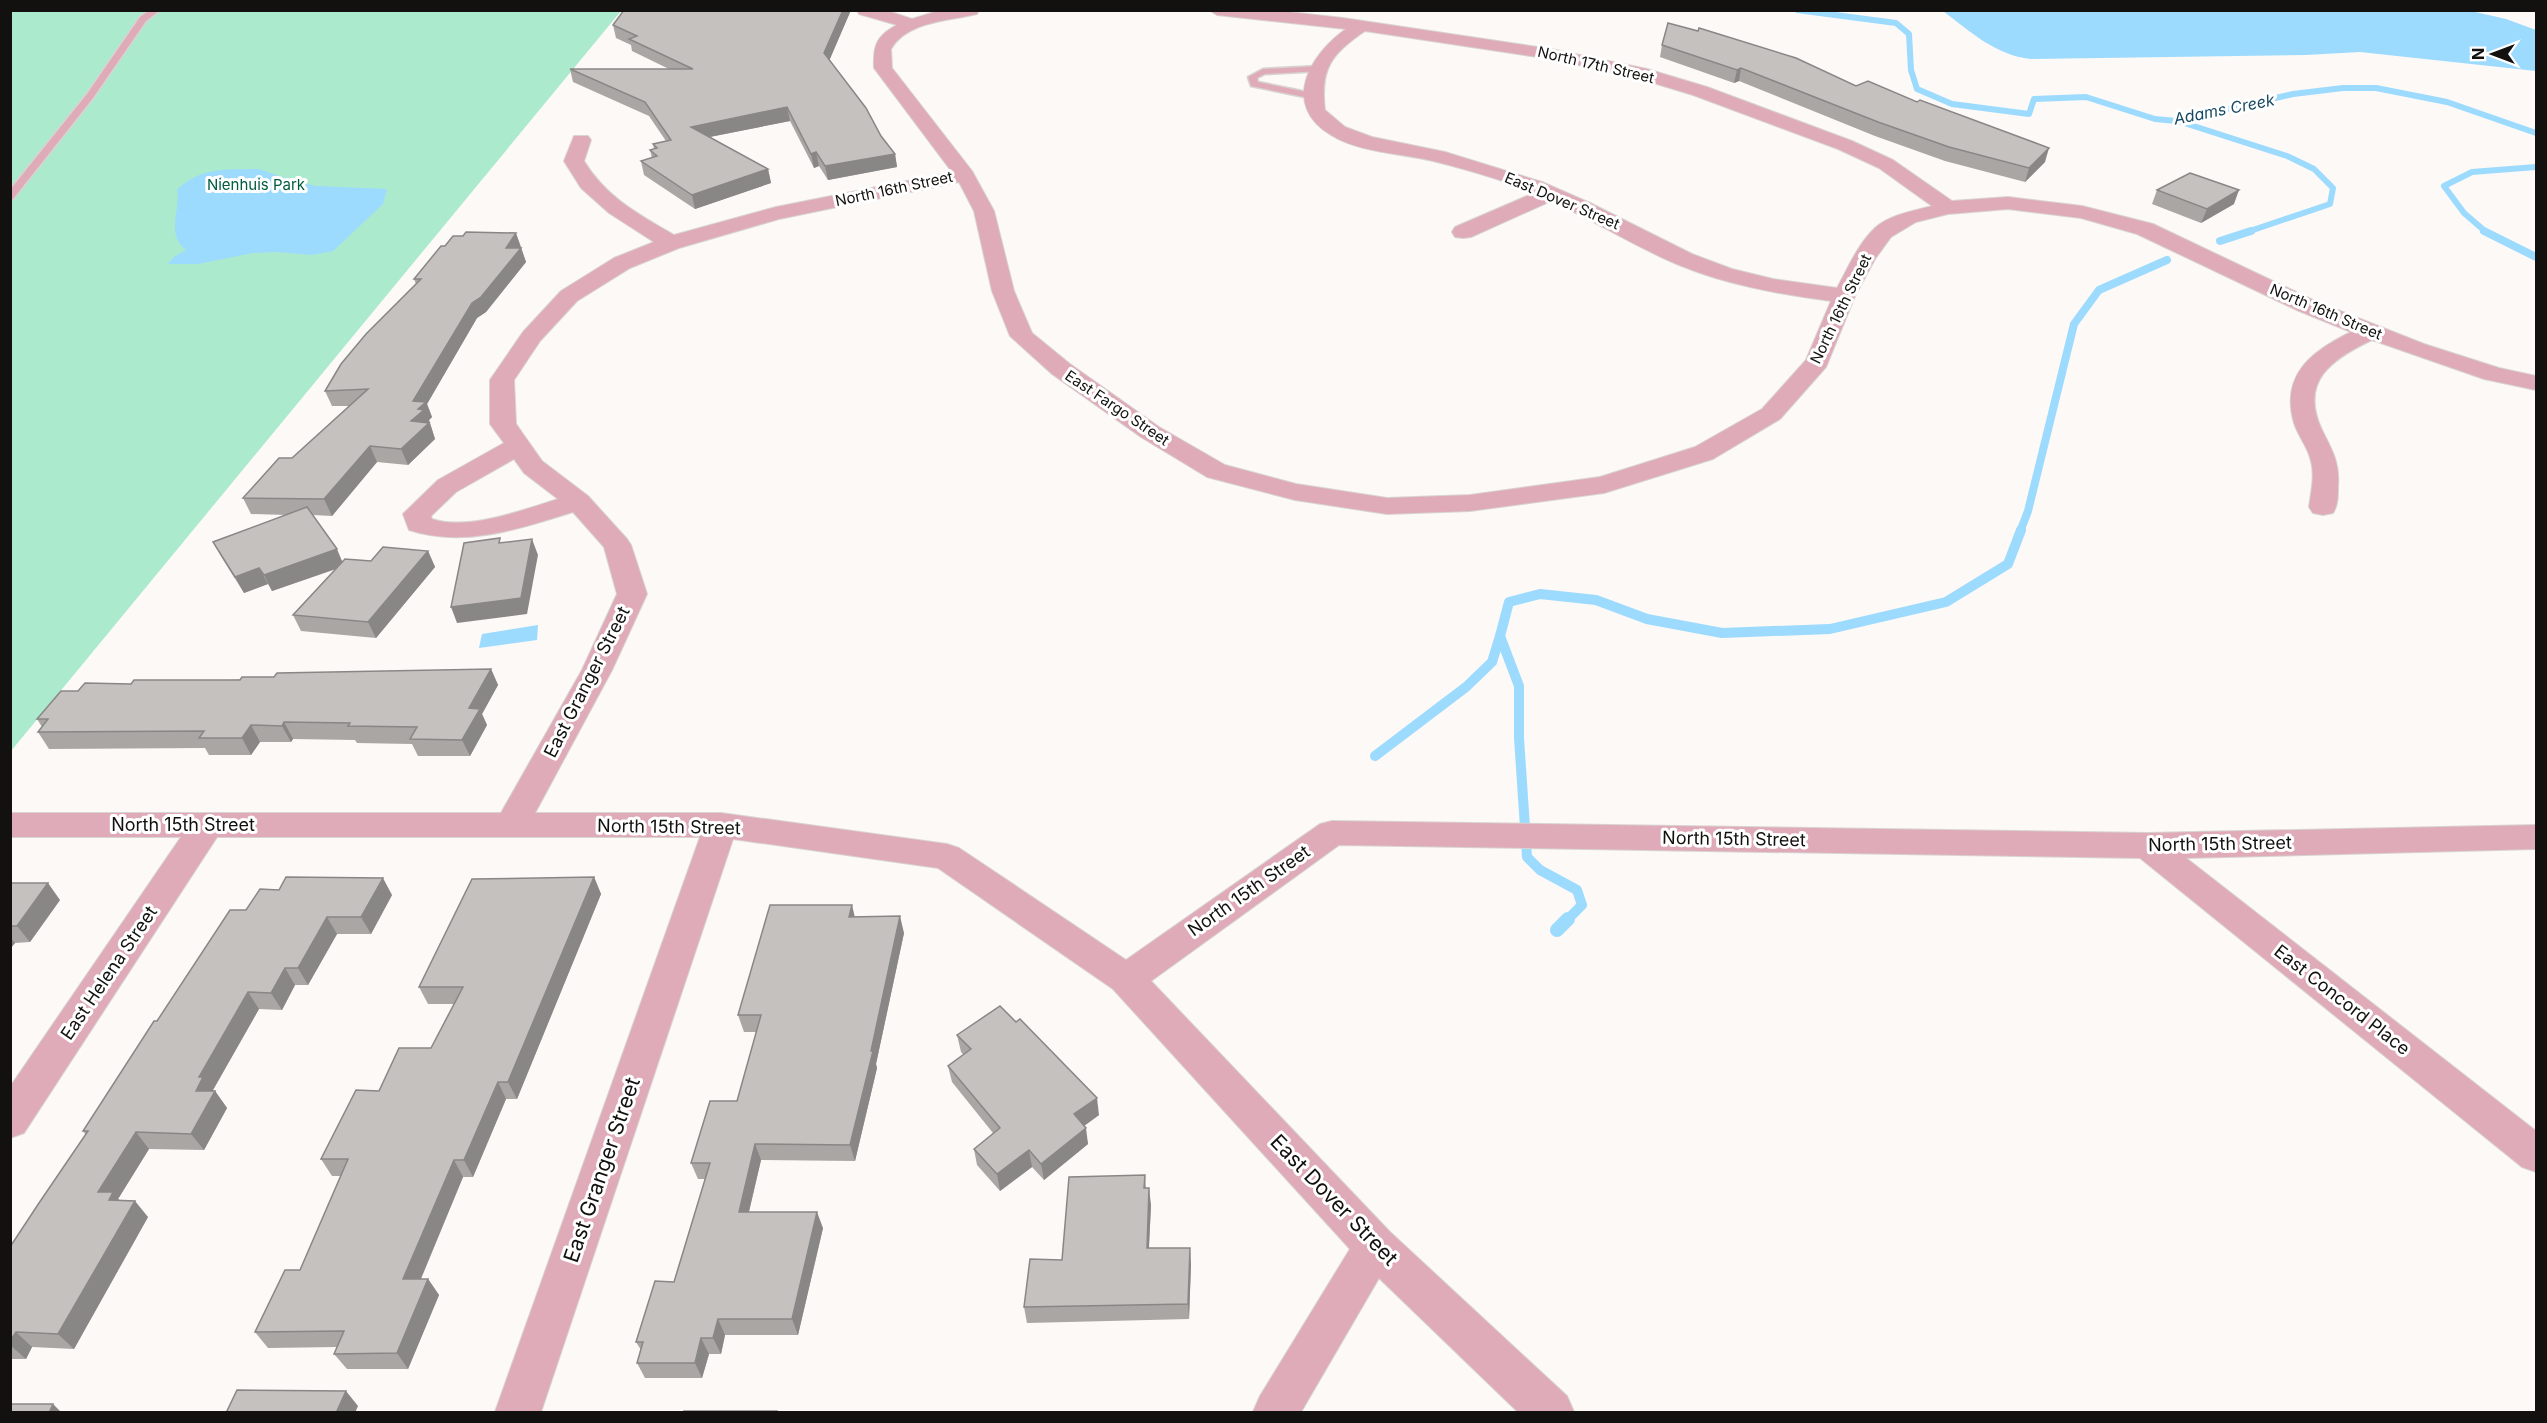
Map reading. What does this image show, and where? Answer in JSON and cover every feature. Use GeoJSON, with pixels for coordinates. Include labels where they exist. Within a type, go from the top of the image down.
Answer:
{"type":"FeatureCollection","features":[{"type":"Feature","properties":{"kind":"street"},"geometry":{"type":"LineString","coordinates":[[865,10],[912,24],[941,15],[971,10]]}},
{"type":"Feature","properties":{"kind":"street","name":"North 17th Street"},"geometry":{"type":"LineString","coordinates":[[1217,10],[1362,26],[1551,54],[1641,74],[1700,91],[1855,150],[1886,164],[1948,208]]}},
{"type":"Feature","properties":{"kind":"street","name":"North 16th Street"},"geometry":{"type":"LineString","coordinates":[[671,243],[776,213],[965,175],[884,68],[882,50],[888,38],[912,24]]}},
{"type":"Feature","properties":{"kind":"street"},"geometry":{"type":"LineString","coordinates":[[1314,96],[1315,75],[1319,69],[1345,36],[1362,26]]}},
{"type":"Feature","properties":{"kind":"street","name":"East Dover Street"},"geometry":{"type":"LineString","coordinates":[[1314,96],[1316,112],[1338,131],[1366,142],[1438,156],[1496,172],[1551,193],[1684,259],[1724,274],[1773,286],[1844,296]]}},
{"type":"Feature","properties":{"kind":"street"},"geometry":{"type":"LineString","coordinates":[[581,140],[574,161],[588,184],[616,208],[671,243]]}},
{"type":"Feature","properties":{"kind":"street","name":"East Fargo Street"},"geometry":{"type":"LineString","coordinates":[[965,175],[984,211],[1003,291],[1022,336],[1061,369],[1150,432],[1216,471],[1295,492],[1387,506]]}},
{"type":"Feature","properties":{"kind":"street"},"geometry":{"type":"LineString","coordinates":[[1463,232],[1551,193]]}},
{"type":"Feature","properties":{"kind":"street","name":"North 16th Street"},"geometry":{"type":"LineString","coordinates":[[1387,506],[1470,503],[1604,485],[1704,453],[1771,414],[1818,362],[1844,296],[1864,258],[1883,232],[1909,218],[1948,208],[2008,203],[2082,212],[2145,229],[2307,306],[2416,349],[2536,384]]}},
{"type":"Feature","properties":{"kind":"street","name":"East Granger Street"},"geometry":{"type":"LineString","coordinates":[[511,825],[597,670],[632,594],[617,544],[578,502],[533,467],[503,424],[502,380],[531,337],[569,296],[622,263],[671,243]]}},
{"type":"Feature","properties":{"kind":"street"},"geometry":{"type":"LineString","coordinates":[[2323,507],[2325,464],[2306,422],[2300,394],[2310,370],[2337,348],[2371,331]]}},
{"type":"Feature","properties":{"kind":"street"},"geometry":{"type":"LineString","coordinates":[[518,446],[447,486],[417,514],[419,524],[428,529],[444,531],[467,529],[513,521],[578,502]]}},
{"type":"Feature","properties":{"kind":"street","name":"North 15th Street"},"geometry":{"type":"LineString","coordinates":[[10,825],[721,825],[947,856],[1126,979],[1332,833],[2148,846],[2536,837]]}},
{"type":"Feature","properties":{"kind":"street","name":"East Helena Street"},"geometry":{"type":"LineString","coordinates":[[10,1121],[207,825]]}},
{"type":"Feature","properties":{"kind":"street","name":"East Granger Street"},"geometry":{"type":"LineString","coordinates":[[518,1413],[721,825]]}},
{"type":"Feature","properties":{"kind":"street","name":"East Concord Place"},"geometry":{"type":"LineString","coordinates":[[2148,846],[2536,1154]]}},
{"type":"Feature","properties":{"kind":"street","name":"East Dover Street"},"geometry":{"type":"LineString","coordinates":[[1126,979],[1375,1246],[1551,1413]]}},
{"type":"Feature","properties":{"kind":"street"},"geometry":{"type":"LineString","coordinates":[[1276,1413],[1375,1246]]}},
{"type":"Feature","properties":{"kind":"lane"},"geometry":{"type":"LineString","coordinates":[[10,197],[90,96],[143,19],[156,10]]}},
{"type":"Feature","properties":{"kind":"lane"},"geometry":{"type":"LineString","coordinates":[[1314,96],[1254,84],[1252,77],[1263,72],[1319,69]]}},
{"type":"Feature","properties":{"kind":"green space","name":"Nienhuis Park"},"geometry":{"type":"Polygon","coordinates":[[[11,11],[621,11],[11,751],[11,11]]]}},
{"type":"Feature","properties":{"kind":"water"},"geometry":{"type":"Polygon","coordinates":[[[1943,11],[2471,11],[2506,19],[2536,30],[2536,71],[2360,52],[2306,55],[2031,59],[2018,57],[1995,48],[1943,11]]]}},
{"type":"Feature","properties":{"kind":"water"},"geometry":{"type":"Polygon","coordinates":[[[259,169],[316,186],[387,189],[383,204],[333,251],[312,255],[253,253],[198,264],[168,264],[174,257],[186,250],[176,237],[177,190],[186,182],[205,173],[259,169]]]}},
{"type":"Feature","properties":{"kind":"water"},"geometry":{"type":"Polygon","coordinates":[[[538,625],[537,640],[479,648],[482,634],[538,625]]]}},
{"type":"Feature","properties":{"kind":"building"},"geometry":{"type":"Polygon","coordinates":[[[624,10],[843,10],[824,53],[866,108],[881,136],[895,154],[825,166],[816,152],[811,154],[787,107],[691,127],[768,169],[692,195],[641,161],[657,156],[650,150],[657,148],[653,144],[671,140],[645,102],[570,69],[693,69],[629,39],[637,36],[613,25],[624,10]]]}},
{"type":"Feature","properties":{"kind":"building"},"geometry":{"type":"Polygon","coordinates":[[[1668,23],[1698,31],[1699,28],[1796,58],[1856,86],[1868,81],[1917,102],[1920,100],[2049,148],[2029,168],[1949,147],[1878,122],[1741,68],[1737,70],[1662,45],[1668,23]]]}},
{"type":"Feature","properties":{"kind":"building"},"geometry":{"type":"Polygon","coordinates":[[[2190,173],[2239,190],[2207,209],[2157,190],[2190,173]]]}},
{"type":"Feature","properties":{"kind":"building"},"geometry":{"type":"Polygon","coordinates":[[[466,232],[516,233],[506,248],[521,248],[481,297],[472,303],[413,401],[426,402],[418,409],[424,410],[411,421],[429,423],[401,449],[370,446],[324,499],[243,498],[279,458],[292,458],[368,389],[325,391],[341,364],[366,334],[421,279],[414,279],[441,246],[445,246],[453,236],[463,236],[466,232]]]}},
{"type":"Feature","properties":{"kind":"building"},"geometry":{"type":"Polygon","coordinates":[[[307,507],[337,549],[264,575],[259,568],[235,577],[213,542],[307,507]]]}},
{"type":"Feature","properties":{"kind":"building"},"geometry":{"type":"Polygon","coordinates":[[[500,538],[499,543],[532,539],[521,598],[451,607],[464,543],[500,538]]]}},
{"type":"Feature","properties":{"kind":"building"},"geometry":{"type":"Polygon","coordinates":[[[383,547],[428,551],[368,622],[293,615],[345,559],[371,561],[383,547]]]}},
{"type":"Feature","properties":{"kind":"building"},"geometry":{"type":"Polygon","coordinates":[[[491,669],[469,708],[480,709],[462,740],[410,739],[417,727],[348,726],[350,723],[284,722],[282,726],[251,725],[242,738],[199,738],[204,731],[38,732],[48,719],[37,719],[61,691],[78,691],[85,683],[131,684],[134,680],[240,680],[242,677],[274,677],[277,673],[491,669]]]}},
{"type":"Feature","properties":{"kind":"building"},"geometry":{"type":"Polygon","coordinates":[[[286,877],[383,878],[361,917],[327,917],[298,968],[285,968],[271,993],[248,992],[199,1077],[203,1077],[196,1091],[215,1091],[191,1134],[136,1132],[98,1192],[113,1192],[109,1200],[135,1201],[58,1334],[16,1332],[10,1341],[10,1247],[88,1131],[83,1131],[154,1021],[157,1021],[230,910],[246,910],[260,889],[279,890],[286,877]]]}},
{"type":"Feature","properties":{"kind":"building"},"geometry":{"type":"Polygon","coordinates":[[[594,877],[508,1082],[498,1082],[464,1160],[454,1160],[403,1279],[428,1279],[397,1353],[334,1354],[344,1331],[255,1332],[285,1270],[300,1270],[348,1159],[321,1159],[356,1090],[379,1091],[399,1048],[431,1048],[463,987],[419,987],[472,879],[594,877]]]}},
{"type":"Feature","properties":{"kind":"building"},"geometry":{"type":"Polygon","coordinates":[[[10,883],[48,883],[17,926],[10,926],[10,883]]]}},
{"type":"Feature","properties":{"kind":"building"},"geometry":{"type":"Polygon","coordinates":[[[770,905],[852,905],[849,917],[900,916],[871,1051],[873,1051],[850,1145],[755,1144],[739,1212],[817,1212],[792,1319],[718,1319],[713,1338],[701,1338],[695,1363],[637,1363],[643,1342],[636,1342],[655,1281],[674,1282],[710,1163],[691,1163],[710,1101],[737,1101],[761,1015],[738,1015],[770,905]]]}},
{"type":"Feature","properties":{"kind":"building"},"geometry":{"type":"Polygon","coordinates":[[[1000,1006],[1016,1022],[1020,1019],[1097,1098],[1074,1114],[1086,1128],[1041,1164],[1029,1150],[997,1174],[974,1149],[1000,1128],[948,1066],[971,1049],[957,1035],[1000,1006]]]}},
{"type":"Feature","properties":{"kind":"building"},"geometry":{"type":"Polygon","coordinates":[[[1145,1175],[1144,1188],[1149,1188],[1147,1248],[1190,1248],[1188,1304],[1024,1307],[1030,1259],[1062,1260],[1069,1177],[1145,1175]]]}},
{"type":"Feature","properties":{"kind":"building"},"geometry":{"type":"Polygon","coordinates":[[[237,1390],[346,1391],[336,1413],[226,1413],[237,1390]]]}},
{"type":"Feature","properties":{"kind":"building"},"geometry":{"type":"Polygon","coordinates":[[[10,1404],[53,1404],[49,1413],[10,1413],[10,1404]]]}},
{"type":"Feature","properties":{"kind":"building"},"geometry":{"type":"Polygon","coordinates":[[[684,1411],[777,1411],[777,1413],[684,1413],[684,1411]]]}},
{"type":"Feature","properties":{"kind":"waterway","name":"Adams Creek"},"geometry":{"type":"LineString","coordinates":[[1797,10],[1896,23],[1909,34],[1911,70],[1917,89],[1952,104],[2029,114],[2034,99],[2086,97],[2155,119],[2176,121],[2293,94],[2343,88],[2376,88],[2447,102],[2536,133]]}},
{"type":"Feature","properties":{"kind":"waterway"},"geometry":{"type":"LineString","coordinates":[[2178,121],[2287,156],[2314,169],[2333,188],[2330,204],[2247,232]]}},
{"type":"Feature","properties":{"kind":"waterway","name":"Adams Creek"},"geometry":{"type":"LineString","coordinates":[[2486,232],[2464,213],[2444,186],[2472,172],[2536,167]]}},
{"type":"Feature","properties":{"kind":"waterway"},"geometry":{"type":"LineString","coordinates":[[2220,241],[2251,231]]}},
{"type":"Feature","properties":{"kind":"waterway","name":"Adams Creek"},"geometry":{"type":"LineString","coordinates":[[2486,232],[2536,257]]}},
{"type":"Feature","properties":{"kind":"waterway"},"geometry":{"type":"LineString","coordinates":[[2020,532],[2028,511],[2074,324],[2099,290],[2167,260]]}},
{"type":"Feature","properties":{"kind":"waterway"},"geometry":{"type":"LineString","coordinates":[[1500,636],[1509,602],[1540,594],[1596,600],[1647,619],[1722,633],[1830,629],[1946,602],[2008,564],[2021,530]]}},
{"type":"Feature","properties":{"kind":"waterway"},"geometry":{"type":"LineString","coordinates":[[1375,756],[1466,687],[1492,662],[1500,636]]}},
{"type":"Feature","properties":{"kind":"waterway"},"geometry":{"type":"LineString","coordinates":[[1500,636],[1519,686],[1519,738],[1527,857],[1540,870],[1577,890],[1582,905],[1557,930]]}}]}
